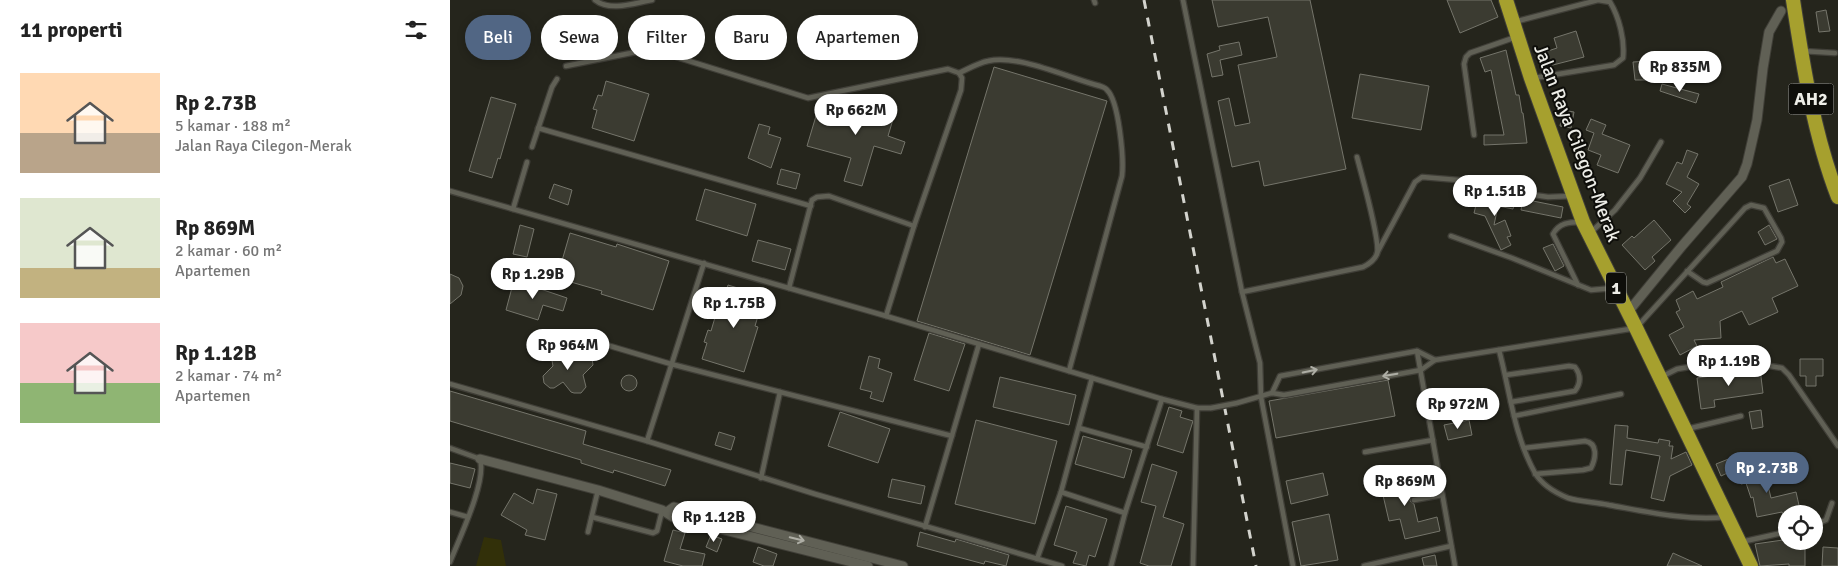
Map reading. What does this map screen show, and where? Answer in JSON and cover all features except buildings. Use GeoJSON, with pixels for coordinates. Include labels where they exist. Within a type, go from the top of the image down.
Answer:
{"type":"FeatureCollection","features":[{"type":"Feature","properties":{"kind":"highway","name":"Jalan Raya Cilegon-Merak"},"geometry":{"type":"LineString","coordinates":[[1506,0],[1531,78],[1586,228],[1751,566]]}},
{"type":"Feature","properties":{"kind":"highway","name":"AH2"},"geometry":{"type":"LineString","coordinates":[[1793,0],[1801,51],[1824,152],[1838,197]]}},
{"type":"Feature","properties":{"kind":"street"},"geometry":{"type":"LineString","coordinates":[[1628,312],[1742,177],[1747,164],[1756,120],[1769,32],[1781,10]]}},
{"type":"Feature","properties":{"kind":"street"},"geometry":{"type":"LineString","coordinates":[[480,460],[598,490],[664,511],[673,517],[868,566]]}},
{"type":"Feature","properties":{"kind":"street"},"geometry":{"type":"LineString","coordinates":[[664,511],[674,507],[903,566]]}},
{"type":"Feature","properties":{"kind":"lane"},"geometry":{"type":"LineString","coordinates":[[595,0],[605,5],[613,6],[652,0]]}},
{"type":"Feature","properties":{"kind":"lane"},"geometry":{"type":"LineString","coordinates":[[1183,0],[1242,292],[1260,363],[1261,397],[1293,566]]}},
{"type":"Feature","properties":{"kind":"lane"},"geometry":{"type":"LineString","coordinates":[[1513,23],[1598,0],[1610,2],[1616,11],[1624,48],[1622,58],[1614,65],[1531,78]]}},
{"type":"Feature","properties":{"kind":"lane"},"geometry":{"type":"LineString","coordinates":[[1474,135],[1464,64],[1466,57],[1470,53],[1518,37]]}},
{"type":"Feature","properties":{"kind":"lane"},"geometry":{"type":"LineString","coordinates":[[566,66],[641,51],[657,51],[808,98],[948,69],[959,73],[962,78],[961,90],[914,226],[886,316]]}},
{"type":"Feature","properties":{"kind":"lane"},"geometry":{"type":"LineString","coordinates":[[1801,51],[1835,53]]}},
{"type":"Feature","properties":{"kind":"lane"},"geometry":{"type":"LineString","coordinates":[[959,73],[987,61],[1005,60],[1020,62],[1100,86],[1108,90],[1112,98],[1119,126],[1123,156],[1122,176],[1069,371]]}},
{"type":"Feature","properties":{"kind":"lane"},"geometry":{"type":"LineString","coordinates":[[532,147],[557,79]]}},
{"type":"Feature","properties":{"kind":"lane"},"geometry":{"type":"LineString","coordinates":[[538,128],[811,206]]}},
{"type":"Feature","properties":{"kind":"lane"},"geometry":{"type":"LineString","coordinates":[[1578,285],[1553,234],[1556,229],[1566,223],[1586,228],[1615,210],[1640,178],[1661,142]]}},
{"type":"Feature","properties":{"kind":"lane"},"geometry":{"type":"LineString","coordinates":[[1357,157],[1370,209],[1377,253]]}},
{"type":"Feature","properties":{"kind":"lane"},"geometry":{"type":"LineString","coordinates":[[513,209],[527,162]]}},
{"type":"Feature","properties":{"kind":"lane"},"geometry":{"type":"LineString","coordinates":[[1242,292],[1363,267],[1372,262],[1415,182],[1422,177],[1495,183],[1528,194],[1548,197],[1574,196]]}},
{"type":"Feature","properties":{"kind":"lane"},"geometry":{"type":"LineString","coordinates":[[450,191],[704,263],[1197,408],[1211,408],[1272,393],[1284,395],[1421,370],[1435,360],[1636,328],[1687,271],[1745,208],[1751,205],[1764,208],[1781,238],[1782,242],[1777,250],[1707,282],[1702,282],[1687,271]]}},
{"type":"Feature","properties":{"kind":"lane"},"geometry":{"type":"LineString","coordinates":[[789,288],[812,200],[817,197],[829,196],[914,226]]}},
{"type":"Feature","properties":{"kind":"lane"},"geometry":{"type":"LineString","coordinates":[[1451,236],[1591,290],[1615,288]]}},
{"type":"Feature","properties":{"kind":"lane"},"geometry":{"type":"LineString","coordinates":[[647,441],[704,263]]}},
{"type":"Feature","properties":{"kind":"lane"},"geometry":{"type":"LineString","coordinates":[[583,338],[672,364],[952,436]]}},
{"type":"Feature","properties":{"kind":"lane"},"geometry":{"type":"LineString","coordinates":[[925,527],[980,344]]}},
{"type":"Feature","properties":{"kind":"lane"},"geometry":{"type":"LineString","coordinates":[[1499,350],[1506,375],[1510,402],[1524,448],[1535,474],[1548,488],[1568,498],[1650,512],[1704,520],[1727,517]]}},
{"type":"Feature","properties":{"kind":"lane"},"geometry":{"type":"LineString","coordinates":[[1272,393],[1280,376],[1417,351],[1435,360]]}},
{"type":"Feature","properties":{"kind":"lane"},"geometry":{"type":"LineString","coordinates":[[1417,351],[1455,566]]}},
{"type":"Feature","properties":{"kind":"lane"},"geometry":{"type":"LineString","coordinates":[[1660,377],[1677,369],[1696,366],[1754,365],[1782,368],[1790,375],[1838,446]]}},
{"type":"Feature","properties":{"kind":"lane"},"geometry":{"type":"LineString","coordinates":[[1506,375],[1569,366],[1575,367],[1579,372],[1580,383],[1575,391],[1510,402]]}},
{"type":"Feature","properties":{"kind":"lane"},"geometry":{"type":"LineString","coordinates":[[1037,559],[1060,492],[1092,378]]}},
{"type":"Feature","properties":{"kind":"lane"},"geometry":{"type":"LineString","coordinates":[[450,384],[647,441],[761,478],[925,527],[1062,566]]}},
{"type":"Feature","properties":{"kind":"lane"},"geometry":{"type":"LineString","coordinates":[[761,478],[780,392]]}},
{"type":"Feature","properties":{"kind":"lane"},"geometry":{"type":"LineString","coordinates":[[1514,416],[1621,394]]}},
{"type":"Feature","properties":{"kind":"lane"},"geometry":{"type":"LineString","coordinates":[[1111,566],[1125,513],[1162,399]]}},
{"type":"Feature","properties":{"kind":"lane"},"geometry":{"type":"LineString","coordinates":[[1193,566],[1197,408]]}},
{"type":"Feature","properties":{"kind":"lane"},"geometry":{"type":"LineString","coordinates":[[1685,429],[1741,416]]}},
{"type":"Feature","properties":{"kind":"lane"},"geometry":{"type":"LineString","coordinates":[[1079,428],[1146,447]]}},
{"type":"Feature","properties":{"kind":"lane"},"geometry":{"type":"LineString","coordinates":[[1365,452],[1433,440]]}},
{"type":"Feature","properties":{"kind":"lane"},"geometry":{"type":"LineString","coordinates":[[1524,448],[1585,441],[1594,445],[1595,454],[1591,468],[1535,474]]}},
{"type":"Feature","properties":{"kind":"lane"},"geometry":{"type":"LineString","coordinates":[[450,448],[480,460],[482,472],[468,517],[450,562]]}},
{"type":"Feature","properties":{"kind":"lane"},"geometry":{"type":"LineString","coordinates":[[588,532],[598,490]]}},
{"type":"Feature","properties":{"kind":"lane"},"geometry":{"type":"LineString","coordinates":[[1060,492],[1125,513]]}},
{"type":"Feature","properties":{"kind":"lane"},"geometry":{"type":"LineString","coordinates":[[1414,500],[1442,495]]}},
{"type":"Feature","properties":{"kind":"lane"},"geometry":{"type":"LineString","coordinates":[[1823,521],[1826,520],[1832,504]]}},
{"type":"Feature","properties":{"kind":"lane"},"geometry":{"type":"LineString","coordinates":[[592,517],[653,533],[656,531],[664,511]]}},
{"type":"Feature","properties":{"kind":"lane"},"geometry":{"type":"LineString","coordinates":[[450,512],[468,517]]}},
{"type":"Feature","properties":{"kind":"lane"},"geometry":{"type":"LineString","coordinates":[[1739,542],[1778,534]]}},
{"type":"Feature","properties":{"kind":"lane"},"geometry":{"type":"LineString","coordinates":[[1364,566],[1451,546]]}},
{"type":"Feature","properties":{"kind":"shaded area"},"geometry":{"type":"Polygon","coordinates":[[[484,537],[501,540],[506,566],[476,566],[484,537]]]}},
{"type":"Feature","properties":{"kind":"railway"},"geometry":{"type":"LineString","coordinates":[[1144,0],[1256,566]]}}]}
